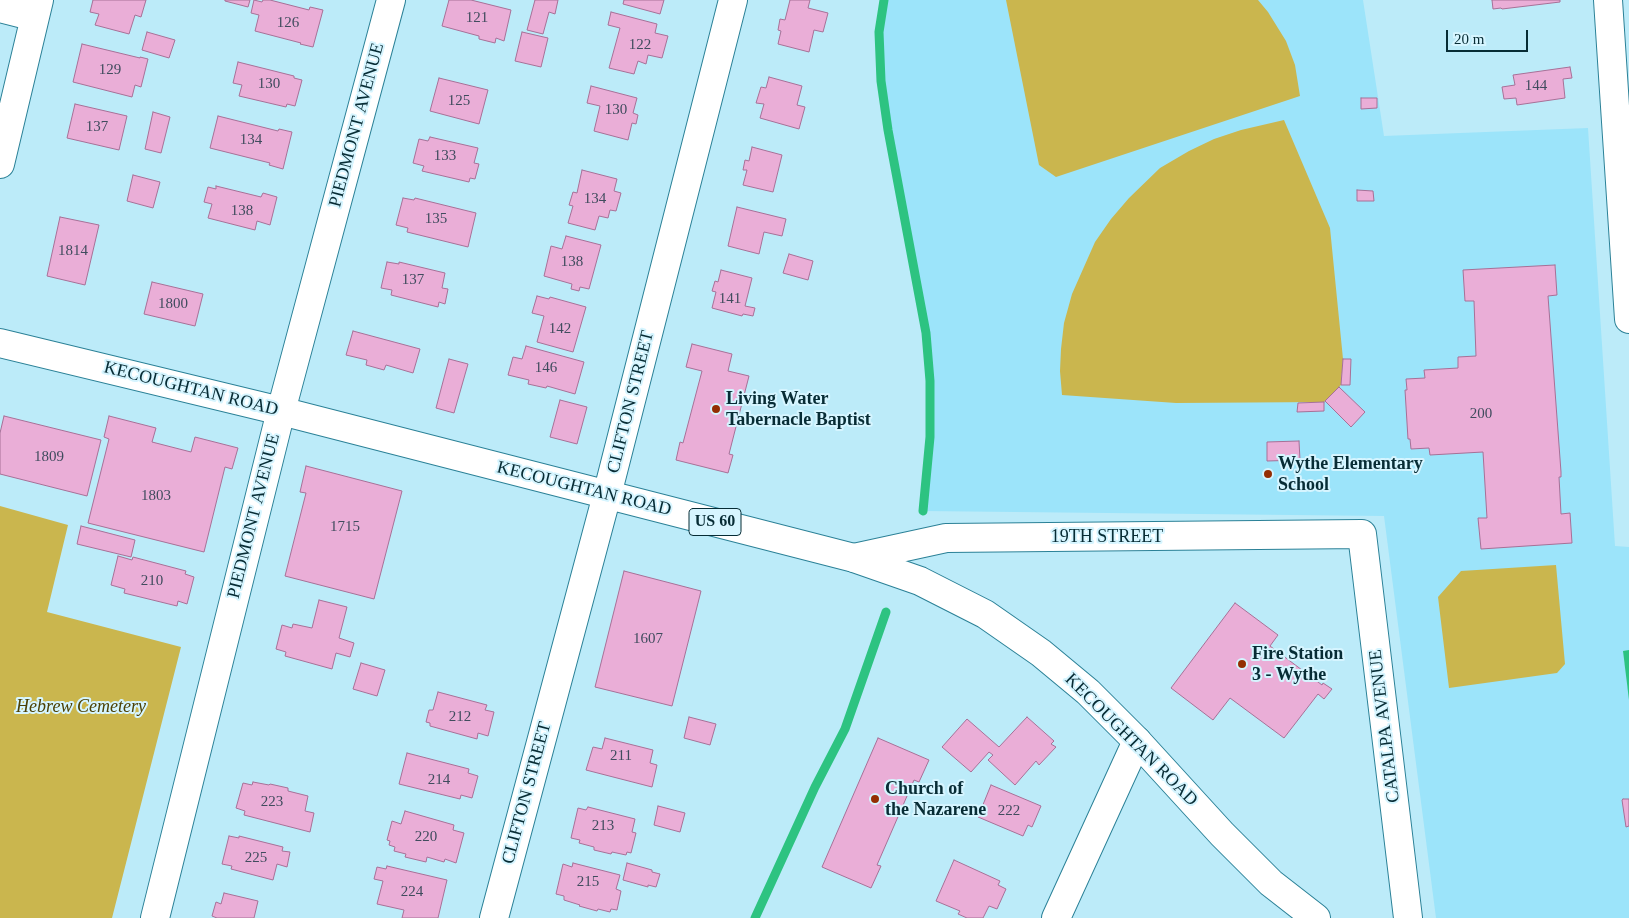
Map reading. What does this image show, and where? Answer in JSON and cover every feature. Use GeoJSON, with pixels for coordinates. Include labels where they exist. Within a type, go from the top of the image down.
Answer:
{"type":"FeatureCollection","features":[{"type":"Feature","properties":{"kind":"street","name":"PIEDMONT AVENUE"},"geometry":{"type":"LineString","coordinates":[[155,918],[281,411],[391,0]]}},
{"type":"Feature","properties":{"kind":"street","name":"CLIFTON STREET"},"geometry":{"type":"LineString","coordinates":[[494,918],[607,495],[733,0]]}},
{"type":"Feature","properties":{"kind":"street"},"geometry":{"type":"LineString","coordinates":[[1608,0],[1624,155],[1629,319]]}},
{"type":"Feature","properties":{"kind":"street"},"geometry":{"type":"LineString","coordinates":[[0,8],[37,9],[0,164]]}},
{"type":"Feature","properties":{"kind":"street","name":"KECOUGHTAN ROAD"},"geometry":{"type":"LineString","coordinates":[[0,343],[281,411],[854,558],[920,581],[984,614],[1042,654],[1088,692],[1271,883],[1316,918]]}},
{"type":"Feature","properties":{"kind":"street","name":"19TH STREET"},"geometry":{"type":"LineString","coordinates":[[854,558],[946,538],[1362,534]]}},
{"type":"Feature","properties":{"kind":"street","name":"CATALPA AVENUE"},"geometry":{"type":"LineString","coordinates":[[1362,534],[1408,918]]}},
{"type":"Feature","properties":{"kind":"street"},"geometry":{"type":"LineString","coordinates":[[1056,918],[1137,741]]}},
{"type":"Feature","properties":{"kind":"shaded area","name":"Wythe Elementary School"},"geometry":{"type":"Polygon","coordinates":[[[884,0],[1363,0],[1384,136],[1588,128],[1615,546],[1629,547],[1629,918],[1436,918],[1384,516],[923,511],[930,437],[930,381],[926,333],[888,130],[881,81],[879,32],[884,0]]]}},
{"type":"Feature","properties":{"kind":"shaded area"},"geometry":{"type":"Polygon","coordinates":[[[1629,650],[1629,700],[1623,651],[1629,650]]]}},
{"type":"Feature","properties":{"kind":"green space"},"geometry":{"type":"Polygon","coordinates":[[[1006,0],[1258,0],[1286,41],[1295,65],[1300,96],[1056,177],[1039,165],[1006,0]]]}},
{"type":"Feature","properties":{"kind":"green space"},"geometry":{"type":"Polygon","coordinates":[[[1284,120],[1330,228],[1343,359],[1341,385],[1324,402],[1176,403],[1062,395],[1061,349],[1064,323],[1072,294],[1095,242],[1111,219],[1129,198],[1160,168],[1189,151],[1214,139],[1241,130],[1284,120]]]}},
{"type":"Feature","properties":{"kind":"green space","name":"Hebrew Cemetery"},"geometry":{"type":"Polygon","coordinates":[[[0,506],[68,525],[47,612],[181,647],[112,918],[0,918],[0,506]]]}},
{"type":"Feature","properties":{"kind":"green space"},"geometry":{"type":"Polygon","coordinates":[[[1556,565],[1565,664],[1557,673],[1449,688],[1438,597],[1461,571],[1556,565]]]}},
{"type":"Feature","properties":{"kind":"building"},"geometry":{"type":"Polygon","coordinates":[[[93,0],[146,0],[141,17],[135,15],[129,34],[95,25],[99,14],[90,12],[93,0]]]}},
{"type":"Feature","properties":{"kind":"building"},"geometry":{"type":"Polygon","coordinates":[[[225,0],[250,0],[248,7],[225,0]]]}},
{"type":"Feature","properties":{"kind":"building"},"geometry":{"type":"Polygon","coordinates":[[[254,0],[262,2],[263,0],[270,0],[309,10],[310,7],[323,10],[313,47],[255,31],[259,15],[251,13],[254,0]]]}},
{"type":"Feature","properties":{"kind":"building"},"geometry":{"type":"Polygon","coordinates":[[[449,0],[471,0],[511,10],[504,41],[496,38],[495,43],[479,39],[479,36],[442,26],[449,0]]]}},
{"type":"Feature","properties":{"kind":"building"},"geometry":{"type":"Polygon","coordinates":[[[535,0],[558,0],[555,14],[549,12],[543,34],[527,30],[535,0]]]}},
{"type":"Feature","properties":{"kind":"building"},"geometry":{"type":"Polygon","coordinates":[[[624,0],[664,0],[660,14],[623,4],[624,0]]]}},
{"type":"Feature","properties":{"kind":"building"},"geometry":{"type":"Polygon","coordinates":[[[790,0],[810,0],[808,8],[828,13],[823,32],[814,30],[809,52],[778,44],[781,31],[778,30],[780,19],[785,20],[790,0]]]}},
{"type":"Feature","properties":{"kind":"building"},"geometry":{"type":"Polygon","coordinates":[[[1492,0],[1560,0],[1560,2],[1493,9],[1492,0]]]}},
{"type":"Feature","properties":{"kind":"building"},"geometry":{"type":"Polygon","coordinates":[[[611,12],[657,24],[655,33],[668,36],[662,58],[648,55],[646,64],[638,61],[634,74],[609,68],[620,28],[608,25],[611,12]]]}},
{"type":"Feature","properties":{"kind":"building"},"geometry":{"type":"Polygon","coordinates":[[[147,32],[175,40],[169,58],[142,50],[147,32]]]}},
{"type":"Feature","properties":{"kind":"building"},"geometry":{"type":"Polygon","coordinates":[[[522,32],[548,38],[541,67],[515,61],[522,32]]]}},
{"type":"Feature","properties":{"kind":"building"},"geometry":{"type":"Polygon","coordinates":[[[82,44],[148,59],[141,87],[135,85],[132,97],[73,82],[82,44]]]}},
{"type":"Feature","properties":{"kind":"building"},"geometry":{"type":"Polygon","coordinates":[[[238,62],[294,76],[294,78],[302,80],[295,106],[287,104],[286,107],[239,96],[242,85],[233,83],[238,62]]]}},
{"type":"Feature","properties":{"kind":"building"},"geometry":{"type":"Polygon","coordinates":[[[1570,67],[1572,78],[1563,79],[1565,98],[1517,105],[1516,98],[1504,99],[1502,87],[1515,85],[1513,75],[1570,67]]]}},
{"type":"Feature","properties":{"kind":"building"},"geometry":{"type":"Polygon","coordinates":[[[769,77],[802,86],[797,105],[805,107],[799,129],[760,118],[764,104],[756,103],[761,87],[766,88],[769,77]]]}},
{"type":"Feature","properties":{"kind":"building"},"geometry":{"type":"Polygon","coordinates":[[[439,78],[488,90],[479,124],[430,111],[439,78]]]}},
{"type":"Feature","properties":{"kind":"building"},"geometry":{"type":"Polygon","coordinates":[[[591,86],[637,98],[633,113],[638,115],[636,124],[632,123],[628,140],[594,131],[600,106],[587,103],[591,86]]]}},
{"type":"Feature","properties":{"kind":"building"},"geometry":{"type":"Polygon","coordinates":[[[1361,98],[1377,98],[1377,108],[1361,109],[1361,98]]]}},
{"type":"Feature","properties":{"kind":"building"},"geometry":{"type":"Polygon","coordinates":[[[75,104],[127,116],[119,150],[67,138],[75,104]]]}},
{"type":"Feature","properties":{"kind":"building"},"geometry":{"type":"Polygon","coordinates":[[[153,112],[170,117],[161,153],[145,149],[153,112]]]}},
{"type":"Feature","properties":{"kind":"building"},"geometry":{"type":"Polygon","coordinates":[[[218,116],[278,131],[279,129],[292,132],[283,169],[269,165],[270,163],[210,148],[218,116]]]}},
{"type":"Feature","properties":{"kind":"building"},"geometry":{"type":"Polygon","coordinates":[[[430,137],[478,148],[474,163],[479,164],[475,179],[470,178],[469,182],[422,171],[424,166],[413,163],[419,139],[428,141],[430,137]]]}},
{"type":"Feature","properties":{"kind":"building"},"geometry":{"type":"Polygon","coordinates":[[[752,147],[782,155],[773,192],[743,185],[747,170],[743,170],[745,160],[749,161],[752,147]]]}},
{"type":"Feature","properties":{"kind":"building"},"geometry":{"type":"Polygon","coordinates":[[[582,170],[617,179],[614,191],[621,193],[616,211],[610,210],[608,218],[599,216],[595,230],[568,223],[573,206],[569,205],[573,192],[577,193],[582,170]]]}},
{"type":"Feature","properties":{"kind":"building"},"geometry":{"type":"Polygon","coordinates":[[[133,175],[160,182],[153,208],[127,201],[133,175]]]}},
{"type":"Feature","properties":{"kind":"building"},"geometry":{"type":"Polygon","coordinates":[[[216,186],[261,197],[263,193],[277,197],[270,225],[257,221],[255,230],[208,218],[212,204],[204,202],[208,187],[216,189],[216,186]]]}},
{"type":"Feature","properties":{"kind":"building"},"geometry":{"type":"Polygon","coordinates":[[[1357,190],[1373,191],[1374,201],[1357,201],[1357,190]]]}},
{"type":"Feature","properties":{"kind":"building"},"geometry":{"type":"Polygon","coordinates":[[[403,198],[414,200],[415,198],[476,213],[468,247],[407,232],[408,228],[396,225],[403,198]]]}},
{"type":"Feature","properties":{"kind":"building"},"geometry":{"type":"Polygon","coordinates":[[[737,207],[786,219],[782,236],[764,232],[759,254],[728,246],[737,207]]]}},
{"type":"Feature","properties":{"kind":"building"},"geometry":{"type":"Polygon","coordinates":[[[60,217],[99,225],[85,285],[47,276],[60,217]]]}},
{"type":"Feature","properties":{"kind":"building"},"geometry":{"type":"Polygon","coordinates":[[[566,236],[601,245],[589,289],[580,287],[579,291],[571,289],[572,284],[544,276],[551,246],[562,249],[566,236]]]}},
{"type":"Feature","properties":{"kind":"building"},"geometry":{"type":"Polygon","coordinates":[[[789,254],[813,261],[808,280],[783,273],[789,254]]]}},
{"type":"Feature","properties":{"kind":"building"},"geometry":{"type":"Polygon","coordinates":[[[387,262],[399,264],[399,262],[445,273],[442,288],[448,289],[445,304],[439,302],[438,307],[391,295],[392,290],[381,288],[387,262]]]}},
{"type":"Feature","properties":{"kind":"building","name":"Wythe Elementary School"},"geometry":{"type":"Polygon","coordinates":[[[1555,265],[1557,295],[1548,296],[1561,472],[1561,477],[1559,477],[1561,514],[1570,513],[1572,543],[1481,549],[1478,518],[1487,518],[1483,452],[1430,455],[1429,448],[1411,449],[1410,439],[1408,439],[1406,379],[1425,378],[1424,370],[1458,368],[1458,357],[1476,356],[1474,301],[1465,301],[1463,270],[1555,265]]]}},
{"type":"Feature","properties":{"kind":"building"},"geometry":{"type":"Polygon","coordinates":[[[721,270],[752,278],[745,306],[755,308],[753,316],[743,314],[742,316],[712,308],[716,292],[712,291],[715,281],[718,282],[721,270]]]}},
{"type":"Feature","properties":{"kind":"building"},"geometry":{"type":"Polygon","coordinates":[[[152,282],[203,294],[195,326],[144,314],[152,282]]]}},
{"type":"Feature","properties":{"kind":"building"},"geometry":{"type":"Polygon","coordinates":[[[537,296],[549,299],[550,297],[586,307],[573,352],[537,342],[544,316],[532,313],[537,296]]]}},
{"type":"Feature","properties":{"kind":"building"},"geometry":{"type":"Polygon","coordinates":[[[353,331],[420,349],[413,373],[386,365],[384,370],[366,365],[367,360],[346,355],[353,331]]]}},
{"type":"Feature","properties":{"kind":"building","name":"Living Water Tabernacle Baptist"},"geometry":{"type":"Polygon","coordinates":[[[692,344],[732,354],[728,371],[749,376],[729,454],[733,455],[728,473],[676,460],[680,442],[683,443],[702,371],[686,367],[692,344]]]}},
{"type":"Feature","properties":{"kind":"building"},"geometry":{"type":"Polygon","coordinates":[[[526,346],[584,362],[575,394],[547,386],[546,388],[528,384],[529,380],[508,375],[513,357],[522,359],[526,346]]]}},
{"type":"Feature","properties":{"kind":"building"},"geometry":{"type":"Polygon","coordinates":[[[449,359],[468,364],[454,413],[436,408],[449,359]]]}},
{"type":"Feature","properties":{"kind":"building"},"geometry":{"type":"Polygon","coordinates":[[[1343,359],[1351,359],[1350,385],[1341,385],[1343,359]]]}},
{"type":"Feature","properties":{"kind":"building","name":"Wythe Elementary School"},"geometry":{"type":"Polygon","coordinates":[[[1339,387],[1365,412],[1351,427],[1325,401],[1339,387]]]}},
{"type":"Feature","properties":{"kind":"building"},"geometry":{"type":"Polygon","coordinates":[[[560,400],[587,407],[577,444],[550,437],[560,400]]]}},
{"type":"Feature","properties":{"kind":"building","name":"Wythe Elementary School"},"geometry":{"type":"Polygon","coordinates":[[[1324,402],[1324,411],[1297,412],[1298,403],[1324,402]]]}},
{"type":"Feature","properties":{"kind":"building"},"geometry":{"type":"Polygon","coordinates":[[[4,416],[101,440],[87,496],[0,474],[0,433],[4,416]]]}},
{"type":"Feature","properties":{"kind":"building"},"geometry":{"type":"Polygon","coordinates":[[[109,416],[156,428],[152,442],[191,452],[195,437],[238,448],[232,469],[225,467],[204,552],[88,523],[109,439],[104,437],[109,416]]]}},
{"type":"Feature","properties":{"kind":"building","name":"Wythe Elementary School"},"geometry":{"type":"Polygon","coordinates":[[[1299,441],[1300,460],[1267,461],[1267,442],[1299,441]]]}},
{"type":"Feature","properties":{"kind":"building"},"geometry":{"type":"Polygon","coordinates":[[[306,466],[402,491],[374,599],[285,576],[306,493],[300,492],[306,466]]]}},
{"type":"Feature","properties":{"kind":"building"},"geometry":{"type":"Polygon","coordinates":[[[81,526],[135,540],[131,557],[77,544],[81,526]]]}},
{"type":"Feature","properties":{"kind":"building"},"geometry":{"type":"Polygon","coordinates":[[[118,556],[132,560],[133,557],[186,571],[185,574],[194,577],[187,604],[178,601],[177,606],[124,593],[125,589],[111,585],[118,556]]]}},
{"type":"Feature","properties":{"kind":"building"},"geometry":{"type":"Polygon","coordinates":[[[624,571],[701,591],[672,706],[595,687],[624,571]]]}},
{"type":"Feature","properties":{"kind":"building"},"geometry":{"type":"Polygon","coordinates":[[[319,600],[347,607],[339,638],[354,643],[350,657],[336,653],[332,669],[285,656],[286,652],[276,649],[282,625],[292,628],[293,624],[312,628],[319,600]]]}},
{"type":"Feature","properties":{"kind":"building","name":"Fire Station 3 - Wythe"},"geometry":{"type":"Polygon","coordinates":[[[1235,603],[1278,635],[1270,646],[1322,685],[1323,683],[1332,689],[1324,699],[1318,694],[1284,738],[1230,698],[1213,720],[1171,688],[1235,603]]]}},
{"type":"Feature","properties":{"kind":"building"},"geometry":{"type":"Polygon","coordinates":[[[361,663],[385,670],[377,696],[353,689],[361,663]]]}},
{"type":"Feature","properties":{"kind":"building"},"geometry":{"type":"Polygon","coordinates":[[[438,692],[487,705],[485,710],[494,712],[488,736],[478,733],[477,739],[430,726],[430,723],[426,722],[429,710],[433,710],[438,692]]]}},
{"type":"Feature","properties":{"kind":"building"},"geometry":{"type":"Polygon","coordinates":[[[689,717],[716,724],[710,745],[684,738],[689,717]]]}},
{"type":"Feature","properties":{"kind":"building"},"geometry":{"type":"Polygon","coordinates":[[[1027,717],[1054,741],[1051,744],[1056,747],[1039,765],[1036,761],[1015,785],[988,760],[993,755],[989,752],[971,772],[942,747],[967,719],[999,747],[1027,717]]]}},
{"type":"Feature","properties":{"kind":"building"},"geometry":{"type":"Polygon","coordinates":[[[605,738],[653,750],[650,763],[657,765],[652,787],[586,770],[593,747],[602,749],[605,738]]]}},
{"type":"Feature","properties":{"kind":"building"},"geometry":{"type":"Polygon","coordinates":[[[878,738],[929,760],[919,782],[914,780],[877,865],[881,866],[871,888],[822,867],[878,738]]]}},
{"type":"Feature","properties":{"kind":"building"},"geometry":{"type":"Polygon","coordinates":[[[407,753],[469,769],[468,773],[478,776],[472,798],[461,795],[460,799],[399,784],[407,753]]]}},
{"type":"Feature","properties":{"kind":"building"},"geometry":{"type":"Polygon","coordinates":[[[253,782],[288,788],[288,791],[308,796],[305,811],[314,813],[310,832],[244,815],[245,811],[236,808],[243,783],[252,785],[253,782]]]}},
{"type":"Feature","properties":{"kind":"building"},"geometry":{"type":"Polygon","coordinates":[[[991,785],[1041,806],[1032,827],[1028,825],[1023,836],[978,817],[991,785]]]}},
{"type":"Feature","properties":{"kind":"building"},"geometry":{"type":"Polygon","coordinates":[[[1629,799],[1629,826],[1626,827],[1622,800],[1629,799]]]}},
{"type":"Feature","properties":{"kind":"building"},"geometry":{"type":"Polygon","coordinates":[[[658,806],[685,813],[680,832],[654,825],[658,806]]]}},
{"type":"Feature","properties":{"kind":"building"},"geometry":{"type":"Polygon","coordinates":[[[588,807],[635,819],[632,832],[636,833],[631,853],[627,852],[626,855],[612,852],[611,854],[594,850],[594,847],[579,843],[580,840],[571,838],[578,808],[586,810],[588,807]]]}},
{"type":"Feature","properties":{"kind":"building"},"geometry":{"type":"Polygon","coordinates":[[[405,811],[454,825],[453,830],[464,833],[456,863],[445,859],[444,862],[427,857],[426,862],[405,857],[406,854],[394,851],[395,847],[389,845],[390,841],[387,840],[392,821],[401,824],[405,811]]]}},
{"type":"Feature","properties":{"kind":"building"},"geometry":{"type":"Polygon","coordinates":[[[229,836],[239,838],[239,836],[283,847],[282,851],[290,852],[287,867],[277,864],[273,880],[231,869],[232,866],[222,864],[229,836]]]}},
{"type":"Feature","properties":{"kind":"building"},"geometry":{"type":"Polygon","coordinates":[[[954,860],[1000,881],[998,885],[1006,889],[997,909],[989,906],[983,918],[967,918],[958,914],[960,911],[936,901],[954,860]]]}},
{"type":"Feature","properties":{"kind":"building"},"geometry":{"type":"Polygon","coordinates":[[[573,863],[620,875],[616,889],[621,891],[617,910],[611,909],[610,912],[598,909],[597,911],[564,900],[564,896],[556,894],[563,864],[572,867],[573,863]]]}},
{"type":"Feature","properties":{"kind":"building"},"geometry":{"type":"Polygon","coordinates":[[[627,863],[660,874],[656,887],[648,885],[648,887],[623,880],[627,863]]]}},
{"type":"Feature","properties":{"kind":"building"},"geometry":{"type":"Polygon","coordinates":[[[387,866],[447,880],[438,918],[402,918],[404,910],[377,904],[383,881],[374,879],[377,867],[386,869],[387,866]]]}},
{"type":"Feature","properties":{"kind":"building"},"geometry":{"type":"Polygon","coordinates":[[[224,893],[258,901],[254,918],[217,918],[212,916],[216,902],[221,904],[224,893]]]}},
{"type":"Feature","properties":{"kind":"waterway"},"geometry":{"type":"LineString","coordinates":[[884,0],[879,32],[881,81],[888,130],[926,333],[930,381],[930,437],[923,511]]}},
{"type":"Feature","properties":{"kind":"waterway"},"geometry":{"type":"LineString","coordinates":[[755,918],[815,787],[845,729],[886,612]]}},
{"type":"Feature","properties":{"kind":"place","name":"Living Water Tabernacle Baptist"},"geometry":{"type":"Point","coordinates":[716,409]}},
{"type":"Feature","properties":{"kind":"place","name":"Wythe Elementary School"},"geometry":{"type":"Point","coordinates":[1268,474]}},
{"type":"Feature","properties":{"kind":"place","name":"Fire Station 3 - Wythe"},"geometry":{"type":"Point","coordinates":[1242,664]}},
{"type":"Feature","properties":{"kind":"place","name":"Church of the Nazarene"},"geometry":{"type":"Point","coordinates":[875,799]}}]}
